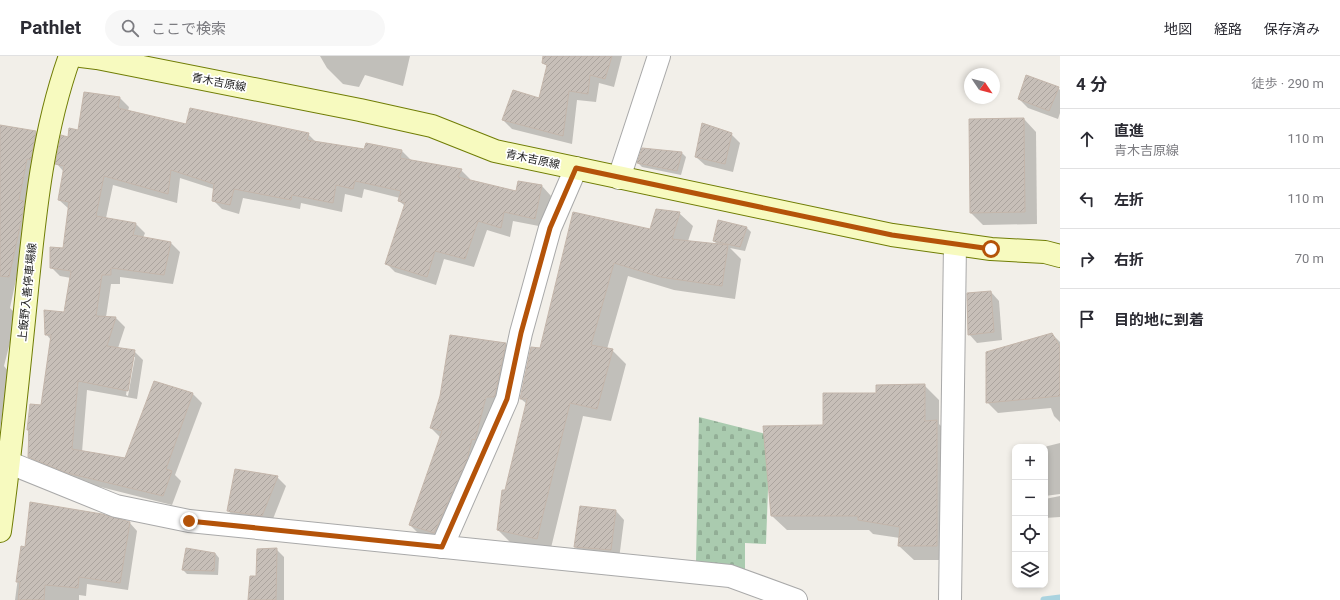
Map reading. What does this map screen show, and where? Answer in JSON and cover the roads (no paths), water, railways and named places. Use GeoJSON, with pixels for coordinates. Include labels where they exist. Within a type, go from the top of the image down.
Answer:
{"type":"FeatureCollection","features":[{"type":"Feature","properties":{"kind":"main road","name":"上飯野入善停車場線"},"geometry":{"type":"LineString","coordinates":[[0,531],[5,461],[35,209],[60,84],[70,56]]}},
{"type":"Feature","properties":{"kind":"main road","name":"青木吉原線"},"geometry":{"type":"LineString","coordinates":[[81,56],[410,121],[432,126],[495,151],[892,235],[991,249],[1045,252],[1060,256]]}},
{"type":"Feature","properties":{"kind":"street"},"geometry":{"type":"LineString","coordinates":[[619,178],[659,56]]}},
{"type":"Feature","properties":{"kind":"street"},"geometry":{"type":"LineString","coordinates":[[442,547],[507,399],[521,333],[550,228],[576,168]]}},
{"type":"Feature","properties":{"kind":"street"},"geometry":{"type":"LineString","coordinates":[[950,600],[955,244]]}},
{"type":"Feature","properties":{"kind":"street"},"geometry":{"type":"LineString","coordinates":[[5,461],[116,506],[189,521],[730,576],[796,600]]}},
{"type":"Feature","properties":{"kind":"waterway"},"geometry":{"type":"LineString","coordinates":[[1044,600],[1060,598]]}}]}
